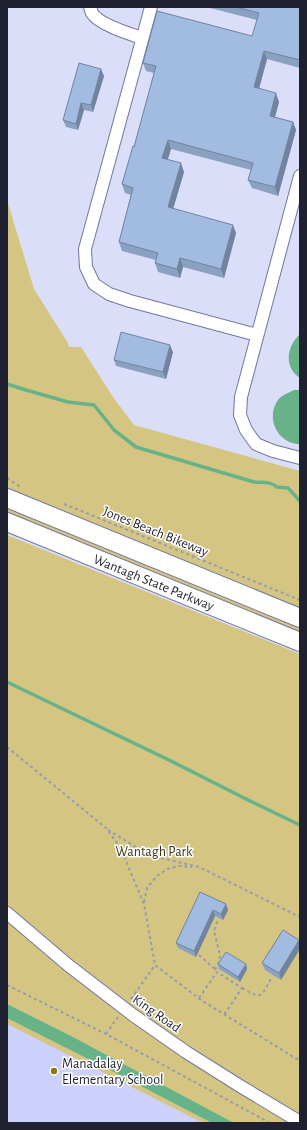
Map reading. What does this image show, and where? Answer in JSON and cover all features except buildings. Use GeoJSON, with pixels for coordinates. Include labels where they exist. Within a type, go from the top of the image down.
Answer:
{"type":"FeatureCollection","features":[{"type":"Feature","properties":{"kind":"highway","name":"Wantagh State Parkway"},"geometry":{"type":"LineString","coordinates":[[7,498],[300,618]]}},
{"type":"Feature","properties":{"kind":"highway","name":"Wantagh State Parkway"},"geometry":{"type":"LineString","coordinates":[[7,522],[300,642]]}},
{"type":"Feature","properties":{"kind":"street"},"geometry":{"type":"LineString","coordinates":[[90,7],[92,14],[102,22],[142,38]]}},
{"type":"Feature","properties":{"kind":"street"},"geometry":{"type":"LineString","coordinates":[[151,7],[85,249],[86,267],[94,284],[109,294],[257,335]]}},
{"type":"Feature","properties":{"kind":"street"},"geometry":{"type":"LineString","coordinates":[[300,176],[241,397],[240,415],[246,430],[256,444],[273,451],[300,458]]}},
{"type":"Feature","properties":{"kind":"street","name":"King Road"},"geometry":{"type":"LineString","coordinates":[[7,913],[68,965],[133,1015],[186,1052],[300,1122]]}},
{"type":"Feature","properties":{"kind":"path"},"geometry":{"type":"LineString","coordinates":[[7,478],[23,488]]}},
{"type":"Feature","properties":{"kind":"path","name":"Jones Beach Bikeway"},"geometry":{"type":"LineString","coordinates":[[60,503],[300,600]]}},
{"type":"Feature","properties":{"kind":"path"},"geometry":{"type":"LineString","coordinates":[[7,747],[106,828],[136,847],[161,858],[199,867],[300,917]]}},
{"type":"Feature","properties":{"kind":"path"},"geometry":{"type":"LineString","coordinates":[[106,828],[120,847],[144,904],[156,965],[224,1015],[300,1061]]}},
{"type":"Feature","properties":{"kind":"path"},"geometry":{"type":"LineString","coordinates":[[144,904],[147,888],[157,876],[167,869],[178,866],[199,867]]}},
{"type":"Feature","properties":{"kind":"path"},"geometry":{"type":"LineString","coordinates":[[199,998],[216,971],[218,965],[220,955],[214,931],[218,919]]}},
{"type":"Feature","properties":{"kind":"path"},"geometry":{"type":"LineString","coordinates":[[199,955],[216,971],[254,996],[262,994],[272,977]]}},
{"type":"Feature","properties":{"kind":"path"},"geometry":{"type":"LineString","coordinates":[[7,985],[106,1034],[270,1123]]}},
{"type":"Feature","properties":{"kind":"path"},"geometry":{"type":"LineString","coordinates":[[224,1015],[242,988]]}},
{"type":"Feature","properties":{"kind":"shaded area"},"geometry":{"type":"Polygon","coordinates":[[[300,334],[300,378],[291,368],[289,356],[292,344],[300,334]]]}},
{"type":"Feature","properties":{"kind":"shaded area"},"geometry":{"type":"Polygon","coordinates":[[[294,390],[300,390],[300,444],[285,440],[276,429],[273,422],[274,407],[278,400],[283,395],[294,390]]]}},
{"type":"Feature","properties":{"kind":"shaded area"},"geometry":{"type":"Polygon","coordinates":[[[7,1004],[71,1036],[234,1123],[212,1123],[7,1018],[7,1004]]]}},
{"type":"Feature","properties":{"kind":"shaded area","name":"Manadalay Elementary School"},"geometry":{"type":"Polygon","coordinates":[[[7,1024],[194,1118],[203,1123],[7,1123],[7,1024]]]}},
{"type":"Feature","properties":{"kind":"green space"},"geometry":{"type":"Polygon","coordinates":[[[7,200],[34,289],[68,343],[69,347],[81,347],[113,397],[134,425],[300,471],[300,608],[7,489],[7,200]]]}},
{"type":"Feature","properties":{"kind":"green space"},"geometry":{"type":"Polygon","coordinates":[[[7,508],[300,628],[300,634],[7,514],[7,508]]]}},
{"type":"Feature","properties":{"kind":"green space","name":"Wantagh Park"},"geometry":{"type":"Polygon","coordinates":[[[7,535],[300,654],[300,1123],[203,1123],[7,1024],[7,535]]]}},
{"type":"Feature","properties":{"kind":"waterway"},"geometry":{"type":"LineString","coordinates":[[7,384],[68,402],[94,405],[114,430],[136,447],[254,482],[269,483],[277,487],[288,488],[300,501]]}},
{"type":"Feature","properties":{"kind":"waterway"},"geometry":{"type":"LineString","coordinates":[[7,682],[300,825]]}},
{"type":"Feature","properties":{"kind":"place","name":"Manadalay Elementary School"},"geometry":{"type":"Point","coordinates":[54,1071]}}]}
